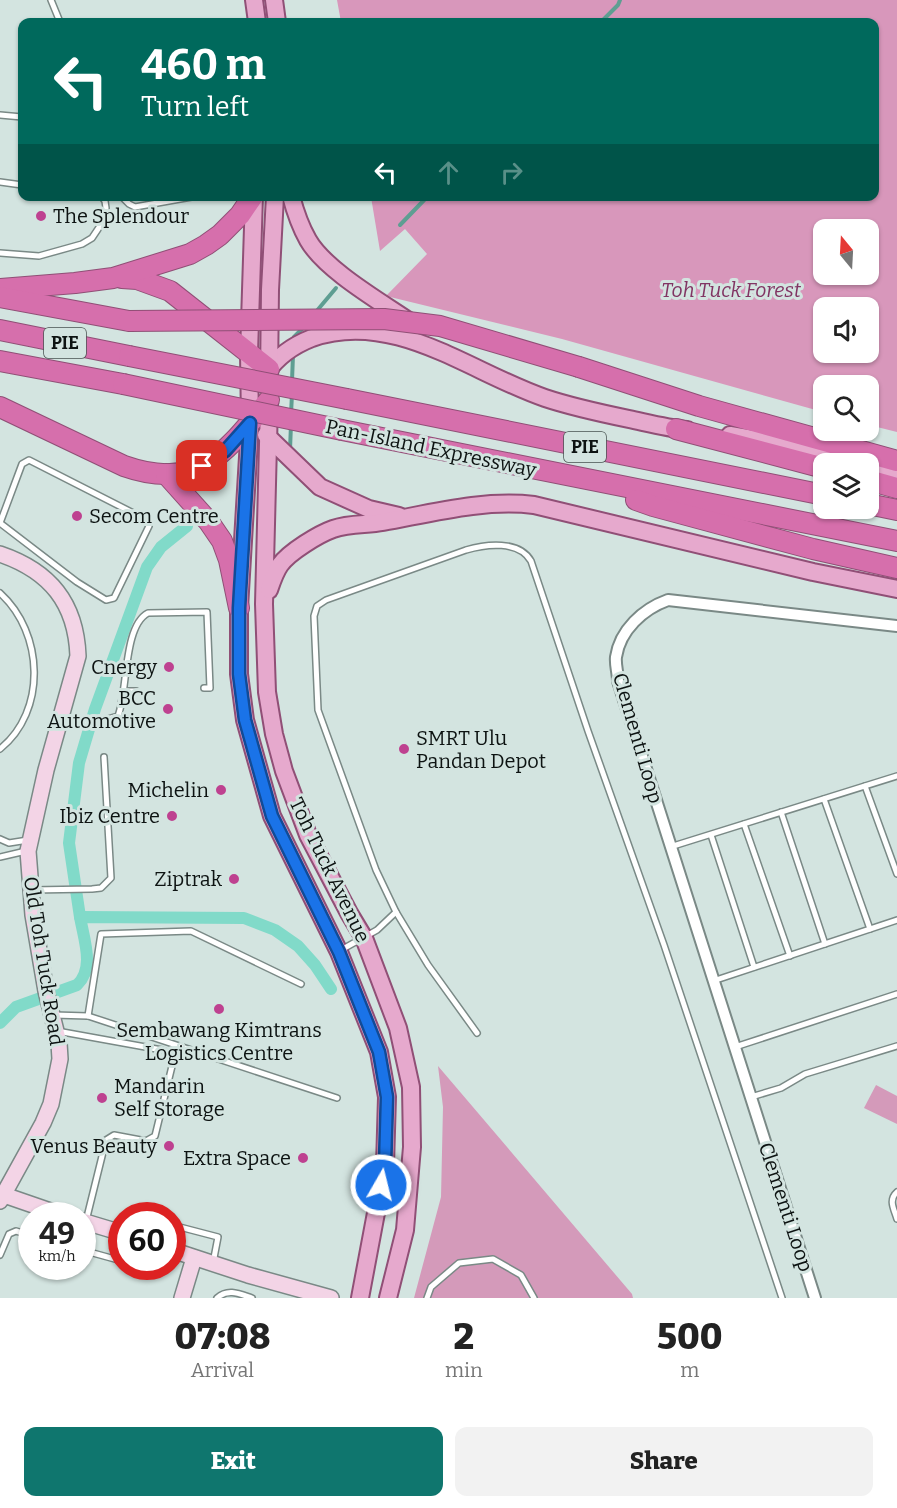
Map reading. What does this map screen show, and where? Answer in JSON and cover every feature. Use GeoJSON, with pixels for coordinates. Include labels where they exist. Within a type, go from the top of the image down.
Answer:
{"type":"FeatureCollection","features":[{"type":"Feature","properties":{"kind":"highway"},"geometry":{"type":"LineString","coordinates":[[0,289],[63,285],[113,278],[190,254],[206,245],[240,215],[250,201]]}},
{"type":"Feature","properties":{"kind":"highway"},"geometry":{"type":"LineString","coordinates":[[113,278],[137,279],[170,291],[269,369]]}},
{"type":"Feature","properties":{"kind":"highway"},"geometry":{"type":"LineString","coordinates":[[0,297],[129,321],[384,319],[440,327],[579,367],[699,406],[897,461]]}},
{"type":"Feature","properties":{"kind":"highway","name":"Pan-Island Expressway"},"geometry":{"type":"LineString","coordinates":[[0,330],[813,493]]}},
{"type":"Feature","properties":{"kind":"highway","name":"Pan-Island Expressway"},"geometry":{"type":"LineString","coordinates":[[0,361],[897,541]]}},
{"type":"Feature","properties":{"kind":"highway"},"geometry":{"type":"LineString","coordinates":[[0,407],[124,466],[143,473],[166,474],[184,472],[216,458],[233,444],[250,423],[259,398]]}},
{"type":"Feature","properties":{"kind":"highway"},"geometry":{"type":"LineString","coordinates":[[676,429],[813,465]]}},
{"type":"Feature","properties":{"kind":"highway"},"geometry":{"type":"LineString","coordinates":[[166,474],[209,522],[222,541],[229,560],[239,608]]}},
{"type":"Feature","properties":{"kind":"highway"},"geometry":{"type":"LineString","coordinates":[[595,481],[653,506],[813,549],[897,568]]}},
{"type":"Feature","properties":{"kind":"highway"},"geometry":{"type":"LineString","coordinates":[[879,483],[897,488]]}},
{"type":"Feature","properties":{"kind":"highway"},"geometry":{"type":"LineString","coordinates":[[879,506],[897,510]]}},
{"type":"Feature","properties":{"kind":"main road"},"geometry":{"type":"LineString","coordinates":[[254,0],[256,18]]}},
{"type":"Feature","properties":{"kind":"main road"},"geometry":{"type":"LineString","coordinates":[[274,0],[276,18]]}},
{"type":"Feature","properties":{"kind":"main road"},"geometry":{"type":"LineString","coordinates":[[254,201],[249,353],[259,398]]}},
{"type":"Feature","properties":{"kind":"main road"},"geometry":{"type":"LineString","coordinates":[[259,398],[269,369],[275,201]]}},
{"type":"Feature","properties":{"kind":"main road"},"geometry":{"type":"LineString","coordinates":[[292,201],[309,241],[329,263],[467,362]]}},
{"type":"Feature","properties":{"kind":"main road"},"geometry":{"type":"LineString","coordinates":[[269,369],[287,351],[302,342],[338,332],[377,333],[409,340],[467,362],[516,387],[580,409],[676,429],[720,433],[820,453]]}},
{"type":"Feature","properties":{"kind":"main road","name":"Toh Tuck Avenue"},"geometry":{"type":"LineString","coordinates":[[259,398],[269,437],[264,604],[267,692],[274,734],[284,771],[308,835],[364,938],[398,1028],[411,1087],[412,1147],[405,1230],[388,1298]]}},
{"type":"Feature","properties":{"kind":"main road"},"geometry":{"type":"LineString","coordinates":[[250,423],[269,437],[320,487],[369,509],[403,517]]}},
{"type":"Feature","properties":{"kind":"main road","name":"Toh Tuck Avenue"},"geometry":{"type":"LineString","coordinates":[[250,423],[239,608],[240,684],[245,720],[262,788],[272,816],[286,849],[339,952],[379,1052],[387,1097],[385,1165],[360,1298]]}},
{"type":"Feature","properties":{"kind":"main road"},"geometry":{"type":"LineString","coordinates":[[879,467],[897,471]]}},
{"type":"Feature","properties":{"kind":"main road"},"geometry":{"type":"LineString","coordinates":[[264,604],[276,571],[282,562],[318,536],[333,529],[352,524],[381,523],[403,517],[494,504],[534,505],[813,572],[897,589]]}},
{"type":"Feature","properties":{"kind":"street","name":"Old Toh Tuck Road"},"geometry":{"type":"LineString","coordinates":[[0,554],[34,569],[52,584],[72,617],[77,636],[78,656],[46,770],[28,846],[30,890],[60,1059],[51,1104],[2,1198]]}},
{"type":"Feature","properties":{"kind":"street","name":"Clementi Loop"},"geometry":{"type":"LineString","coordinates":[[815,1298],[618,681],[616,658],[630,624],[659,603],[668,600],[897,626]]}},
{"type":"Feature","properties":{"kind":"street"},"geometry":{"type":"LineString","coordinates":[[2,1198],[18,1203]]}},
{"type":"Feature","properties":{"kind":"street"},"geometry":{"type":"LineString","coordinates":[[186,1255],[331,1298]]}},
{"type":"Feature","properties":{"kind":"street"},"geometry":{"type":"LineString","coordinates":[[182,1298],[194,1258]]}},
{"type":"Feature","properties":{"kind":"lane"},"geometry":{"type":"LineString","coordinates":[[51,0],[58,18]]}},
{"type":"Feature","properties":{"kind":"lane"},"geometry":{"type":"LineString","coordinates":[[0,115],[18,117]]}},
{"type":"Feature","properties":{"kind":"lane"},"geometry":{"type":"LineString","coordinates":[[0,182],[18,184]]}},
{"type":"Feature","properties":{"kind":"lane"},"geometry":{"type":"LineString","coordinates":[[0,253],[39,256],[82,244],[92,238],[104,220],[105,201]]}},
{"type":"Feature","properties":{"kind":"lane"},"geometry":{"type":"LineString","coordinates":[[126,201],[135,207],[169,201]]}},
{"type":"Feature","properties":{"kind":"lane"},"geometry":{"type":"LineString","coordinates":[[29,460],[145,519],[149,526],[114,598],[110,601],[77,582],[0,523],[22,464],[29,460]]}},
{"type":"Feature","properties":{"kind":"lane"},"geometry":{"type":"LineString","coordinates":[[477,1033],[429,965],[396,912],[376,870],[318,710],[314,611],[316,606],[326,600],[466,550],[480,547],[517,547],[528,555],[531,561],[588,731],[668,956],[782,1298]]}},
{"type":"Feature","properties":{"kind":"lane"},"geometry":{"type":"LineString","coordinates":[[0,593],[10,602],[17,614],[28,636],[35,660],[34,689],[24,720],[0,749]]}},
{"type":"Feature","properties":{"kind":"lane"},"geometry":{"type":"LineString","coordinates":[[60,723],[97,722],[118,716],[130,640],[143,616],[148,613],[207,612],[210,688],[204,688]]}},
{"type":"Feature","properties":{"kind":"lane"},"geometry":{"type":"LineString","coordinates":[[123,691],[136,691]]}},
{"type":"Feature","properties":{"kind":"lane"},"geometry":{"type":"LineString","coordinates":[[30,890],[101,888],[111,878],[104,756]]}},
{"type":"Feature","properties":{"kind":"lane"},"geometry":{"type":"LineString","coordinates":[[670,847],[897,776]]}},
{"type":"Feature","properties":{"kind":"lane"},"geometry":{"type":"LineString","coordinates":[[865,786],[897,874]]}},
{"type":"Feature","properties":{"kind":"lane"},"geometry":{"type":"LineString","coordinates":[[824,799],[870,929]]}},
{"type":"Feature","properties":{"kind":"lane"},"geometry":{"type":"LineString","coordinates":[[781,812],[825,944]]}},
{"type":"Feature","properties":{"kind":"lane"},"geometry":{"type":"LineString","coordinates":[[744,824],[789,956]]}},
{"type":"Feature","properties":{"kind":"lane"},"geometry":{"type":"LineString","coordinates":[[711,835],[754,967]]}},
{"type":"Feature","properties":{"kind":"lane"},"geometry":{"type":"LineString","coordinates":[[0,839],[28,846]]}},
{"type":"Feature","properties":{"kind":"lane"},"geometry":{"type":"LineString","coordinates":[[0,857],[28,846]]}},
{"type":"Feature","properties":{"kind":"lane"},"geometry":{"type":"LineString","coordinates":[[339,952],[377,930],[396,912]]}},
{"type":"Feature","properties":{"kind":"lane"},"geometry":{"type":"LineString","coordinates":[[713,981],[897,920]]}},
{"type":"Feature","properties":{"kind":"lane"},"geometry":{"type":"LineString","coordinates":[[88,1016],[101,934],[191,931],[301,984]]}},
{"type":"Feature","properties":{"kind":"lane"},"geometry":{"type":"LineString","coordinates":[[735,1047],[897,994]]}},
{"type":"Feature","properties":{"kind":"lane"},"geometry":{"type":"LineString","coordinates":[[51,1010],[88,1016],[337,1098]]}},
{"type":"Feature","properties":{"kind":"lane"},"geometry":{"type":"LineString","coordinates":[[56,1031],[162,1050],[168,1053],[173,1062],[155,1137],[146,1141],[114,1136],[106,1140],[89,1202]]}},
{"type":"Feature","properties":{"kind":"lane"},"geometry":{"type":"LineString","coordinates":[[751,1097],[781,1088],[805,1074],[897,1046]]}},
{"type":"Feature","properties":{"kind":"lane"},"geometry":{"type":"LineString","coordinates":[[897,1192],[892,1201],[897,1219]]}},
{"type":"Feature","properties":{"kind":"lane"},"geometry":{"type":"LineString","coordinates":[[186,1229],[218,1237],[213,1264]]}},
{"type":"Feature","properties":{"kind":"lane"},"geometry":{"type":"LineString","coordinates":[[0,1255],[9,1233],[18,1232]]}},
{"type":"Feature","properties":{"kind":"lane"},"geometry":{"type":"LineString","coordinates":[[427,1298],[431,1287],[459,1263],[493,1259],[521,1275],[534,1298]]}},
{"type":"Feature","properties":{"kind":"lane"},"geometry":{"type":"LineString","coordinates":[[218,1298],[223,1293],[230,1292],[252,1298]]}},
{"type":"Feature","properties":{"kind":"shaded area"},"geometry":{"type":"Polygon","coordinates":[[[438,1066],[632,1294],[633,1298],[414,1298],[441,1197],[443,1107],[438,1066]]]}},
{"type":"Feature","properties":{"kind":"shaded area"},"geometry":{"type":"Polygon","coordinates":[[[876,1085],[897,1096],[897,1124],[864,1108],[876,1085]]]}},
{"type":"Feature","properties":{"kind":"green space","name":"Toh Tuck Forest"},"geometry":{"type":"Polygon","coordinates":[[[337,0],[897,0],[897,432],[879,428],[879,375],[813,375],[813,409],[562,339],[386,296],[427,254],[405,229],[380,251],[372,201],[879,201],[879,18],[340,18],[337,0]]]}},
{"type":"Feature","properties":{"kind":"waterway"},"geometry":{"type":"LineString","coordinates":[[605,18],[620,0]]}},
{"type":"Feature","properties":{"kind":"waterway"},"geometry":{"type":"LineString","coordinates":[[400,225],[423,201]]}},
{"type":"Feature","properties":{"kind":"waterway"},"geometry":{"type":"LineString","coordinates":[[315,313],[336,288]]}},
{"type":"Feature","properties":{"kind":"waterway"},"geometry":{"type":"LineString","coordinates":[[294,337],[303,328]]}},
{"type":"Feature","properties":{"kind":"waterway"},"geometry":{"type":"LineString","coordinates":[[292,381],[293,355]]}},
{"type":"Feature","properties":{"kind":"waterway"},"geometry":{"type":"LineString","coordinates":[[291,414],[292,394]]}},
{"type":"Feature","properties":{"kind":"waterway"},"geometry":{"type":"LineString","coordinates":[[290,450],[291,424]]}},
{"type":"Feature","properties":{"kind":"waterway"},"geometry":{"type":"LineString","coordinates":[[80,917],[69,843],[79,763],[95,709],[147,567],[161,547],[187,526]]}},
{"type":"Feature","properties":{"kind":"waterway"},"geometry":{"type":"LineString","coordinates":[[0,1023],[16,1007],[77,985],[86,970],[87,962],[80,917],[244,918],[275,930],[298,946],[315,965],[331,989]]}},
{"type":"Feature","properties":{"kind":"place","name":"The Splendour"},"geometry":{"type":"Point","coordinates":[41,216]}},
{"type":"Feature","properties":{"kind":"place","name":"Secom Centre"},"geometry":{"type":"Point","coordinates":[77,516]}},
{"type":"Feature","properties":{"kind":"place","name":"Cnergy"},"geometry":{"type":"Point","coordinates":[169,667]}},
{"type":"Feature","properties":{"kind":"place","name":"BCC Automotive"},"geometry":{"type":"Point","coordinates":[168,709]}},
{"type":"Feature","properties":{"kind":"place","name":"SMRT Ulu Pandan Depot"},"geometry":{"type":"Point","coordinates":[404,749]}},
{"type":"Feature","properties":{"kind":"place","name":"Michelin"},"geometry":{"type":"Point","coordinates":[221,790]}},
{"type":"Feature","properties":{"kind":"place","name":"Ibiz Centre"},"geometry":{"type":"Point","coordinates":[172,816]}},
{"type":"Feature","properties":{"kind":"place","name":"Ziptrak"},"geometry":{"type":"Point","coordinates":[234,879]}},
{"type":"Feature","properties":{"kind":"place","name":"Sembawang Kimtrans Logistics Centre"},"geometry":{"type":"Point","coordinates":[219,1009]}},
{"type":"Feature","properties":{"kind":"place","name":"Mandarin Self Storage"},"geometry":{"type":"Point","coordinates":[102,1098]}},
{"type":"Feature","properties":{"kind":"place","name":"Venus Beauty"},"geometry":{"type":"Point","coordinates":[169,1146]}},
{"type":"Feature","properties":{"kind":"place","name":"Extra Space"},"geometry":{"type":"Point","coordinates":[303,1158]}},
{"type":"Feature","properties":{"kind":"route"},"geometry":{"type":"LineString","coordinates":[[202,466],[233,444],[250,423],[239,608],[239,674],[245,720],[262,788],[272,816],[286,849],[339,952],[379,1052],[387,1097],[385,1165],[381,1185]]}}]}
